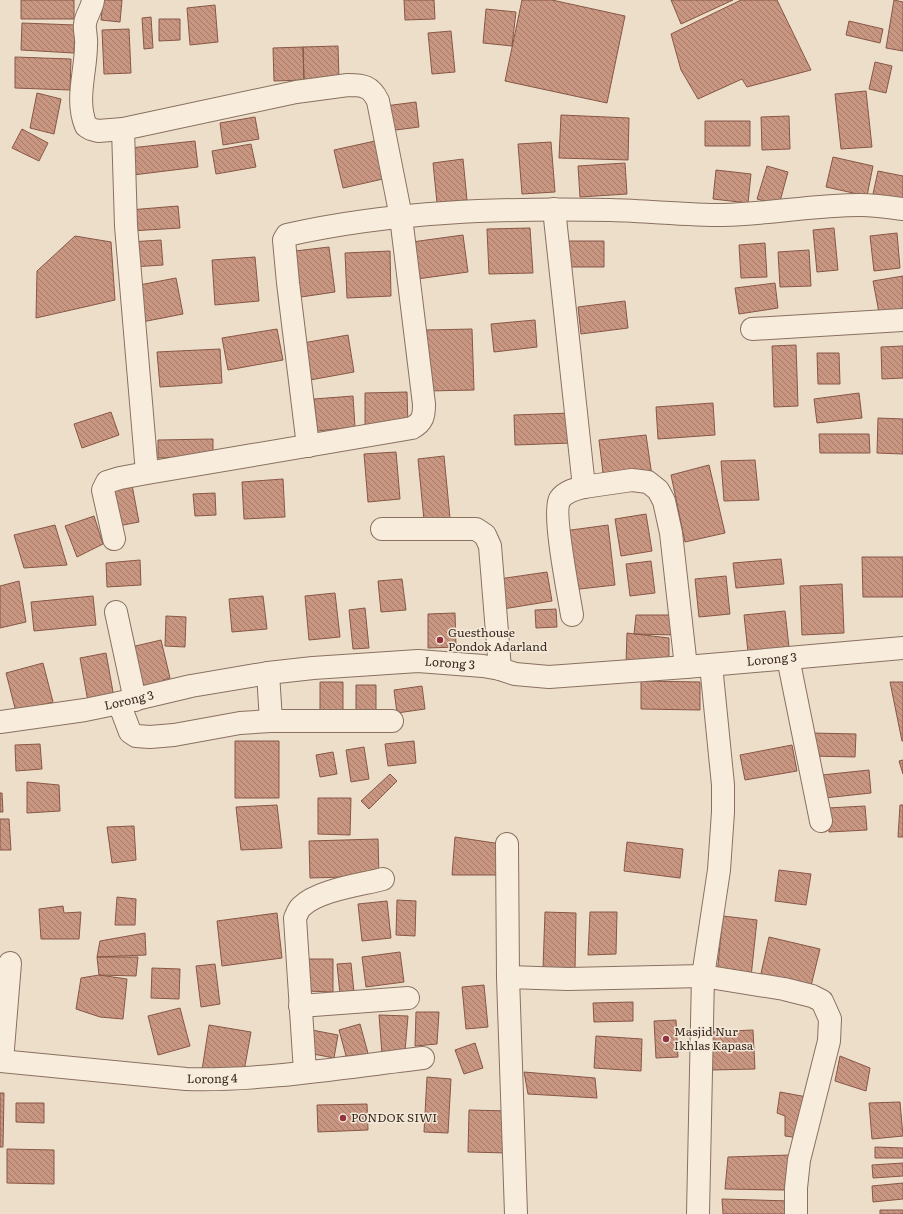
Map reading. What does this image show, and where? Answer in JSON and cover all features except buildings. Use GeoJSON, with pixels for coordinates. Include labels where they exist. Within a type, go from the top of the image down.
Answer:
{"type":"FeatureCollection","features":[{"type":"Feature","properties":{"kind":"street"},"geometry":{"type":"LineString","coordinates":[[93,0],[85,24],[86,45],[81,107],[83,120],[86,126],[95,130],[123,128],[296,92],[348,85],[368,88],[374,92],[378,100],[401,217],[424,404],[424,418],[419,424],[412,428],[147,473],[107,482],[102,490],[114,539]]}},
{"type":"Feature","properties":{"kind":"street"},"geometry":{"type":"LineString","coordinates":[[123,128],[126,226],[147,473]]}},
{"type":"Feature","properties":{"kind":"street"},"geometry":{"type":"LineString","coordinates":[[308,446],[288,283],[284,240],[287,235],[370,220],[469,211],[554,209],[723,215],[855,205],[903,209]]}},
{"type":"Feature","properties":{"kind":"street"},"geometry":{"type":"LineString","coordinates":[[554,209],[584,486]]}},
{"type":"Feature","properties":{"kind":"street"},"geometry":{"type":"LineString","coordinates":[[752,328],[903,320]]}},
{"type":"Feature","properties":{"kind":"street"},"geometry":{"type":"LineString","coordinates":[[572,615],[558,524],[559,501],[566,493],[584,486],[632,480],[648,482],[658,490],[664,501],[671,533],[686,668]]}},
{"type":"Feature","properties":{"kind":"street"},"geometry":{"type":"LineString","coordinates":[[382,529],[476,529],[485,535],[490,546],[500,669]]}},
{"type":"Feature","properties":{"kind":"street"},"geometry":{"type":"LineString","coordinates":[[116,612],[130,732],[136,736],[150,737],[174,735],[240,723],[271,721],[392,721]]}},
{"type":"Feature","properties":{"kind":"street","name":"Lorong 3"},"geometry":{"type":"LineString","coordinates":[[0,722],[85,710],[127,702],[191,686],[268,673],[313,668],[418,662],[464,664],[500,669],[516,674],[541,677],[686,668],[903,648]]}},
{"type":"Feature","properties":{"kind":"street"},"geometry":{"type":"LineString","coordinates":[[788,658],[821,821]]}},
{"type":"Feature","properties":{"kind":"street"},"geometry":{"type":"LineString","coordinates":[[698,1214],[703,976],[719,870],[723,812],[723,786],[711,665]]}},
{"type":"Feature","properties":{"kind":"street"},"geometry":{"type":"LineString","coordinates":[[268,673],[271,721]]}},
{"type":"Feature","properties":{"kind":"street"},"geometry":{"type":"LineString","coordinates":[[508,844],[508,977],[516,1214]]}},
{"type":"Feature","properties":{"kind":"street"},"geometry":{"type":"LineString","coordinates":[[305,1072],[295,918],[300,908],[330,892],[383,879]]}},
{"type":"Feature","properties":{"kind":"street"},"geometry":{"type":"LineString","coordinates":[[1,1061],[10,963]]}},
{"type":"Feature","properties":{"kind":"street"},"geometry":{"type":"LineString","coordinates":[[508,977],[568,979],[703,976],[784,989],[812,996],[822,1001],[826,1006],[830,1019],[828,1048],[798,1160],[796,1214]]}},
{"type":"Feature","properties":{"kind":"street"},"geometry":{"type":"LineString","coordinates":[[300,1006],[408,998]]}},
{"type":"Feature","properties":{"kind":"street","name":"Lorong 4"},"geometry":{"type":"LineString","coordinates":[[1,1061],[186,1079],[247,1078],[423,1058]]}},
{"type":"Feature","properties":{"kind":"place","name":"Guesthouse Pondok Adarland"},"geometry":{"type":"Point","coordinates":[440,640]}},
{"type":"Feature","properties":{"kind":"place","name":"Masjid Nur Ikhlas Kapasa"},"geometry":{"type":"Point","coordinates":[666,1039]}},
{"type":"Feature","properties":{"kind":"place","name":"PONDOK SIWI"},"geometry":{"type":"Point","coordinates":[343,1118]}}]}
